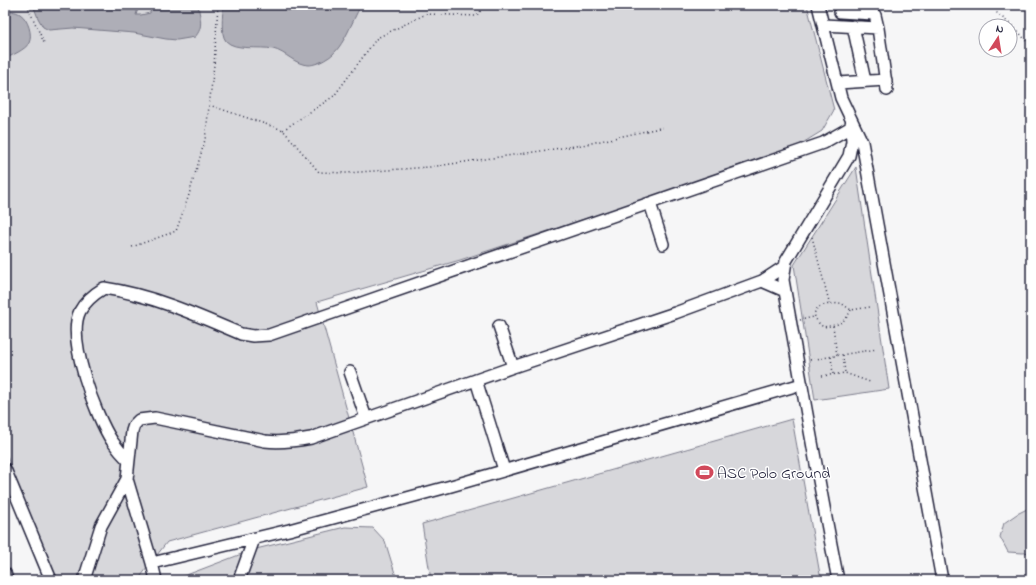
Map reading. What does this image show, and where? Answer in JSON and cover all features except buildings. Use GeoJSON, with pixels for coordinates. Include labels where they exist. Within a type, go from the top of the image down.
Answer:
{"type":"FeatureCollection","features":[{"type":"Feature","properties":{"kind":"street"},"geometry":{"type":"LineString","coordinates":[[818,5],[841,98],[851,123],[862,142],[942,580]]}},
{"type":"Feature","properties":{"kind":"street"},"geometry":{"type":"LineString","coordinates":[[838,83],[865,81],[886,85],[875,15],[840,12]]}},
{"type":"Feature","properties":{"kind":"street"},"geometry":{"type":"LineString","coordinates":[[824,25],[878,28]]}},
{"type":"Feature","properties":{"kind":"street"},"geometry":{"type":"LineString","coordinates":[[853,26],[865,81]]}},
{"type":"Feature","properties":{"kind":"street"},"geometry":{"type":"LineString","coordinates":[[128,460],[111,440],[92,400],[81,364],[76,330],[80,312],[90,297],[104,288],[125,291],[170,304],[246,335],[269,335],[823,143],[851,123]]}},
{"type":"Feature","properties":{"kind":"street"},"geometry":{"type":"LineString","coordinates":[[838,580],[820,491],[783,280],[786,261],[849,156],[852,141],[851,123]]}},
{"type":"Feature","properties":{"kind":"street"},"geometry":{"type":"LineString","coordinates":[[650,203],[663,244]]}},
{"type":"Feature","properties":{"kind":"street"},"geometry":{"type":"LineString","coordinates":[[156,580],[127,479],[132,431],[134,425],[139,420],[155,418],[265,441],[282,443],[311,438],[513,367],[675,313],[762,281],[785,266]]}},
{"type":"Feature","properties":{"kind":"street"},"geometry":{"type":"LineString","coordinates":[[762,281],[785,291]]}},
{"type":"Feature","properties":{"kind":"street"},"geometry":{"type":"LineString","coordinates":[[499,326],[513,367]]}},
{"type":"Feature","properties":{"kind":"street"},"geometry":{"type":"LineString","coordinates":[[350,372],[366,418]]}},
{"type":"Feature","properties":{"kind":"street"},"geometry":{"type":"LineString","coordinates":[[476,380],[504,470]]}},
{"type":"Feature","properties":{"kind":"street"},"geometry":{"type":"LineString","coordinates":[[152,563],[254,539],[504,470],[802,384]]}},
{"type":"Feature","properties":{"kind":"street"},"geometry":{"type":"LineString","coordinates":[[5,469],[51,580]]}},
{"type":"Feature","properties":{"kind":"street"},"geometry":{"type":"LineString","coordinates":[[84,580],[101,526],[127,479]]}},
{"type":"Feature","properties":{"kind":"street"},"geometry":{"type":"LineString","coordinates":[[239,580],[254,539]]}},
{"type":"Feature","properties":{"kind":"street"},"geometry":{"type":"LineString","coordinates":[[5,573],[7,580]]}},
{"type":"Feature","properties":{"kind":"path"},"geometry":{"type":"LineString","coordinates":[[27,5],[46,45]]}},
{"type":"Feature","properties":{"kind":"path"},"geometry":{"type":"LineString","coordinates":[[132,247],[176,231],[188,198],[205,140],[214,65],[218,5]]}},
{"type":"Feature","properties":{"kind":"path"},"geometry":{"type":"LineString","coordinates":[[283,130],[334,96],[377,38],[426,14],[476,16],[486,5]]}},
{"type":"Feature","properties":{"kind":"path"},"geometry":{"type":"LineString","coordinates":[[994,5],[997,13],[1018,31],[1031,47]]}},
{"type":"Feature","properties":{"kind":"path"},"geometry":{"type":"LineString","coordinates":[[209,105],[283,130],[319,172],[346,173],[430,167],[582,146],[664,127]]}},
{"type":"Feature","properties":{"kind":"path"},"geometry":{"type":"LineString","coordinates":[[808,223],[830,305]]}},
{"type":"Feature","properties":{"kind":"path"},"geometry":{"type":"LineString","coordinates":[[814,317],[821,306],[841,303],[851,310],[870,307]]}},
{"type":"Feature","properties":{"kind":"path"},"geometry":{"type":"LineString","coordinates":[[814,317],[815,320],[823,327],[833,326],[844,321],[851,310]]}},
{"type":"Feature","properties":{"kind":"path"},"geometry":{"type":"LineString","coordinates":[[790,322],[814,317]]}},
{"type":"Feature","properties":{"kind":"path"},"geometry":{"type":"LineString","coordinates":[[833,326],[837,356]]}},
{"type":"Feature","properties":{"kind":"path"},"geometry":{"type":"LineString","coordinates":[[810,360],[877,349]]}},
{"type":"Feature","properties":{"kind":"path"},"geometry":{"type":"LineString","coordinates":[[843,355],[845,372]]}},
{"type":"Feature","properties":{"kind":"path"},"geometry":{"type":"LineString","coordinates":[[831,357],[833,374]]}},
{"type":"Feature","properties":{"kind":"path"},"geometry":{"type":"LineString","coordinates":[[822,376],[845,372],[870,382]]}},
{"type":"Feature","properties":{"kind":"shaded area"},"geometry":{"type":"Polygon","coordinates":[[[5,5],[807,5],[834,110],[822,131],[788,152],[460,260],[317,302],[368,487],[167,542],[141,576],[142,580],[52,580],[5,451],[5,5]]]}},
{"type":"Feature","properties":{"kind":"shaded area"},"geometry":{"type":"Polygon","coordinates":[[[33,5],[139,5],[136,15],[141,15],[150,13],[152,5],[198,5],[200,30],[195,37],[177,40],[134,33],[73,28],[49,30],[43,27],[33,5]]]}},
{"type":"Feature","properties":{"kind":"shaded area"},"geometry":{"type":"Polygon","coordinates":[[[223,5],[363,5],[359,9],[346,37],[337,50],[324,60],[309,65],[299,63],[273,49],[241,47],[230,44],[226,41],[223,34],[223,5]]]}},
{"type":"Feature","properties":{"kind":"shaded area"},"geometry":{"type":"Polygon","coordinates":[[[5,11],[16,12],[23,16],[30,32],[30,40],[25,48],[5,59],[5,11]]]}},
{"type":"Feature","properties":{"kind":"shaded area"},"geometry":{"type":"Polygon","coordinates":[[[856,167],[889,389],[815,400],[794,265],[856,167]]]}},
{"type":"Feature","properties":{"kind":"shaded area","name":"ASC Polo Ground"},"geometry":{"type":"Polygon","coordinates":[[[792,419],[821,580],[431,580],[422,524],[792,419]]]}},
{"type":"Feature","properties":{"kind":"shaded area"},"geometry":{"type":"Polygon","coordinates":[[[1031,507],[1031,552],[1008,552],[1000,537],[1004,523],[1031,507]]]}},
{"type":"Feature","properties":{"kind":"shaded area"},"geometry":{"type":"Polygon","coordinates":[[[345,527],[373,528],[385,541],[397,580],[176,579],[252,550],[345,527]]]}},
{"type":"Feature","properties":{"kind":"place","name":"ASC Polo Ground"},"geometry":{"type":"Point","coordinates":[704,472]}}]}
